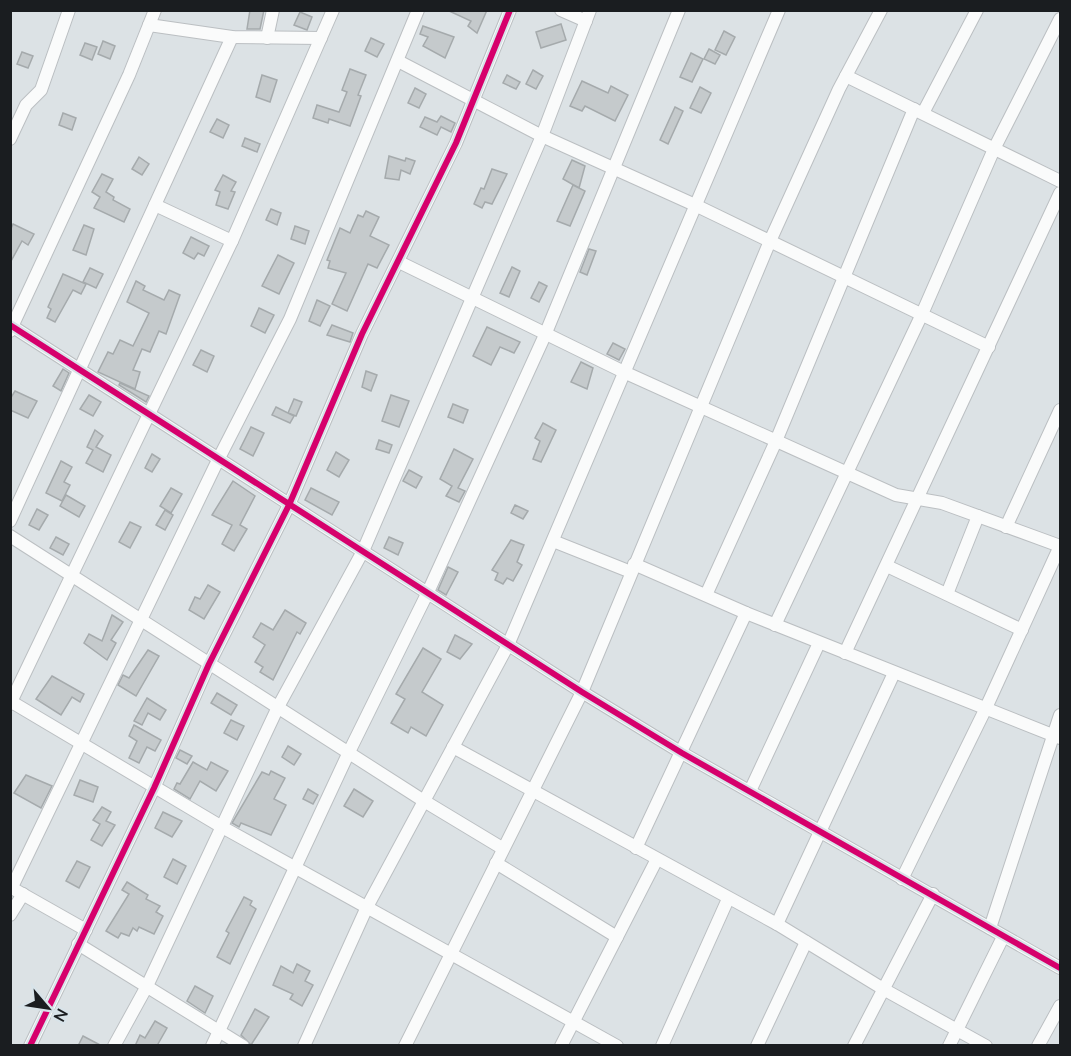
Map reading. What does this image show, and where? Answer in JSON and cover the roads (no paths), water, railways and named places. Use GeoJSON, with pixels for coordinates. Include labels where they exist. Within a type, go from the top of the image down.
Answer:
{"type":"FeatureCollection","features":[{"type":"Feature","properties":{"kind":"street"},"geometry":{"type":"LineString","coordinates":[[10,139],[26,105],[41,90],[69,10]]}},
{"type":"Feature","properties":{"kind":"street"},"geometry":{"type":"LineString","coordinates":[[155,10],[129,75],[11,327],[80,368],[218,460],[582,692],[682,753],[1060,968]]}},
{"type":"Feature","properties":{"kind":"street"},"geometry":{"type":"LineString","coordinates":[[267,38],[273,10]]}},
{"type":"Feature","properties":{"kind":"street"},"geometry":{"type":"LineString","coordinates":[[333,10],[232,241],[11,703],[222,827],[617,1046]]}},
{"type":"Feature","properties":{"kind":"street"},"geometry":{"type":"LineString","coordinates":[[10,915],[15,889],[80,744],[312,270],[418,10]]}},
{"type":"Feature","properties":{"kind":"street"},"geometry":{"type":"LineString","coordinates":[[30,1046],[154,788],[209,664],[289,505],[354,352],[399,262],[474,100],[510,10]]}},
{"type":"Feature","properties":{"kind":"street"},"geometry":{"type":"LineString","coordinates":[[114,1046],[147,986],[278,707],[363,551],[472,300],[542,136],[588,16],[561,10]]}},
{"type":"Feature","properties":{"kind":"street"},"geometry":{"type":"LineString","coordinates":[[212,1046],[294,867],[428,592],[545,335],[679,10]]}},
{"type":"Feature","properties":{"kind":"street"},"geometry":{"type":"LineString","coordinates":[[304,1046],[367,907],[508,645],[779,10]]}},
{"type":"Feature","properties":{"kind":"street"},"geometry":{"type":"LineString","coordinates":[[408,1044],[502,848],[534,790],[582,692],[770,241],[846,76],[881,10]]}},
{"type":"Feature","properties":{"kind":"street"},"geometry":{"type":"LineString","coordinates":[[706,596],[776,441],[843,277],[919,111],[976,10]]}},
{"type":"Feature","properties":{"kind":"street"},"geometry":{"type":"LineString","coordinates":[[775,625],[845,472],[922,314],[994,149],[1060,19]]}},
{"type":"Feature","properties":{"kind":"street"},"geometry":{"type":"LineString","coordinates":[[149,26],[232,37],[321,38]]}},
{"type":"Feature","properties":{"kind":"street"},"geometry":{"type":"LineString","coordinates":[[10,521],[232,37]]}},
{"type":"Feature","properties":{"kind":"street"},"geometry":{"type":"LineString","coordinates":[[398,61],[542,136],[695,205],[988,347]]}},
{"type":"Feature","properties":{"kind":"street"},"geometry":{"type":"LineString","coordinates":[[846,76],[1060,181]]}},
{"type":"Feature","properties":{"kind":"street"},"geometry":{"type":"LineString","coordinates":[[844,653],[918,501],[1060,193]]}},
{"type":"Feature","properties":{"kind":"street"},"geometry":{"type":"LineString","coordinates":[[155,205],[232,241]]}},
{"type":"Feature","properties":{"kind":"street"},"geometry":{"type":"LineString","coordinates":[[399,262],[472,300],[626,373],[896,495],[918,501],[942,503],[1060,546],[985,710],[902,879]]}},
{"type":"Feature","properties":{"kind":"street"},"geometry":{"type":"LineString","coordinates":[[1006,527],[1060,410]]}},
{"type":"Feature","properties":{"kind":"street"},"geometry":{"type":"LineString","coordinates":[[947,594],[978,516]]}},
{"type":"Feature","properties":{"kind":"street"},"geometry":{"type":"LineString","coordinates":[[10,536],[424,801],[502,848]]}},
{"type":"Feature","properties":{"kind":"street"},"geometry":{"type":"LineString","coordinates":[[553,541],[706,596],[819,644],[1057,736]]}},
{"type":"Feature","properties":{"kind":"street"},"geometry":{"type":"LineString","coordinates":[[887,566],[1022,630]]}},
{"type":"Feature","properties":{"kind":"street"},"geometry":{"type":"LineString","coordinates":[[636,848],[746,614]]}},
{"type":"Feature","properties":{"kind":"street"},"geometry":{"type":"LineString","coordinates":[[750,791],[819,644]]}},
{"type":"Feature","properties":{"kind":"street"},"geometry":{"type":"LineString","coordinates":[[777,924],[894,673]]}},
{"type":"Feature","properties":{"kind":"street"},"geometry":{"type":"LineString","coordinates":[[990,928],[1057,736],[1060,715]]}},
{"type":"Feature","properties":{"kind":"street"},"geometry":{"type":"LineString","coordinates":[[453,747],[777,924],[885,990],[986,1046]]}},
{"type":"Feature","properties":{"kind":"street"},"geometry":{"type":"LineString","coordinates":[[561,1046],[657,859]]}},
{"type":"Feature","properties":{"kind":"street"},"geometry":{"type":"LineString","coordinates":[[496,863],[617,937]]}},
{"type":"Feature","properties":{"kind":"street"},"geometry":{"type":"LineString","coordinates":[[15,889],[86,930]]}},
{"type":"Feature","properties":{"kind":"street"},"geometry":{"type":"LineString","coordinates":[[854,1046],[933,894]]}},
{"type":"Feature","properties":{"kind":"street"},"geometry":{"type":"LineString","coordinates":[[662,1046],[728,899]]}},
{"type":"Feature","properties":{"kind":"street"},"geometry":{"type":"LineString","coordinates":[[949,1046],[1003,937]]}},
{"type":"Feature","properties":{"kind":"street"},"geometry":{"type":"LineString","coordinates":[[757,1046],[806,942]]}},
{"type":"Feature","properties":{"kind":"street"},"geometry":{"type":"LineString","coordinates":[[78,944],[243,1046]]}},
{"type":"Feature","properties":{"kind":"street"},"geometry":{"type":"LineString","coordinates":[[1038,1046],[1060,1006]]}}]}
